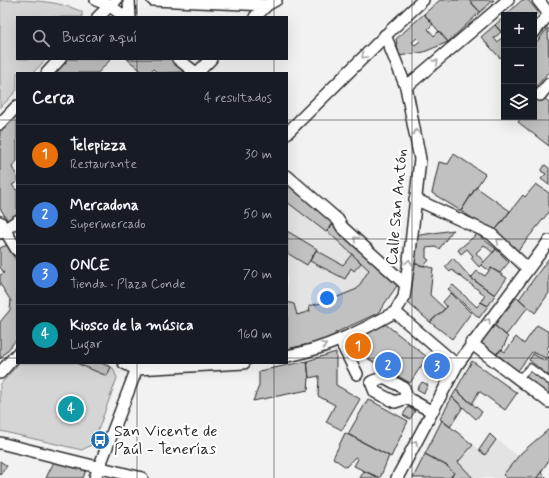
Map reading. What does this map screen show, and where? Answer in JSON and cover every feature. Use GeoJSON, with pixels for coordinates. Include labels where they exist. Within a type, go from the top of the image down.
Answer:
{"type":"FeatureCollection","features":[{"type":"Feature","properties":{"kind":"street"},"geometry":{"type":"LineString","coordinates":[[96,0],[113,3],[125,16]]}},
{"type":"Feature","properties":{"kind":"street"},"geometry":{"type":"LineString","coordinates":[[129,0],[130,16]]}},
{"type":"Feature","properties":{"kind":"street"},"geometry":{"type":"LineString","coordinates":[[154,0],[269,2]]}},
{"type":"Feature","properties":{"kind":"street"},"geometry":{"type":"LineString","coordinates":[[288,132],[385,35],[423,0]]}},
{"type":"Feature","properties":{"kind":"street"},"geometry":{"type":"LineString","coordinates":[[406,88],[508,0]]}},
{"type":"Feature","properties":{"kind":"street"},"geometry":{"type":"LineString","coordinates":[[537,28],[549,14],[538,0]]}},
{"type":"Feature","properties":{"kind":"street"},"geometry":{"type":"LineString","coordinates":[[256,16],[269,2]]}},
{"type":"Feature","properties":{"kind":"street"},"geometry":{"type":"LineString","coordinates":[[99,16],[113,3]]}},
{"type":"Feature","properties":{"kind":"street","name":"Calle San Antón"},"geometry":{"type":"LineString","coordinates":[[385,35],[406,88],[420,158],[406,284],[404,296],[395,312]]}},
{"type":"Feature","properties":{"kind":"street"},"geometry":{"type":"LineString","coordinates":[[48,72],[59,60]]}},
{"type":"Feature","properties":{"kind":"street"},"geometry":{"type":"LineString","coordinates":[[179,60],[195,72]]}},
{"type":"Feature","properties":{"kind":"street"},"geometry":{"type":"LineString","coordinates":[[197,72],[210,60]]}},
{"type":"Feature","properties":{"kind":"street"},"geometry":{"type":"LineString","coordinates":[[540,95],[549,84]]}},
{"type":"Feature","properties":{"kind":"street"},"geometry":{"type":"LineString","coordinates":[[0,124],[16,107]]}},
{"type":"Feature","properties":{"kind":"street"},"geometry":{"type":"LineString","coordinates":[[288,177],[406,284]]}},
{"type":"Feature","properties":{"kind":"street"},"geometry":{"type":"LineString","coordinates":[[415,199],[491,234],[527,268]]}},
{"type":"Feature","properties":{"kind":"street"},"geometry":{"type":"LineString","coordinates":[[16,221],[2,228],[16,249]]}},
{"type":"Feature","properties":{"kind":"street"},"geometry":{"type":"LineString","coordinates":[[397,478],[431,410],[471,343],[549,241]]}},
{"type":"Feature","properties":{"kind":"street"},"geometry":{"type":"LineString","coordinates":[[288,356],[304,353],[340,340],[395,312],[457,365]]}},
{"type":"Feature","properties":{"kind":"street"},"geometry":{"type":"LineString","coordinates":[[340,340],[357,374]]}},
{"type":"Feature","properties":{"kind":"street"},"geometry":{"type":"LineString","coordinates":[[471,343],[549,402]]}},
{"type":"Feature","properties":{"kind":"street"},"geometry":{"type":"LineString","coordinates":[[0,373],[16,355]]}},
{"type":"Feature","properties":{"kind":"street"},"geometry":{"type":"LineString","coordinates":[[97,473],[138,366],[209,364]]}},
{"type":"Feature","properties":{"kind":"street"},"geometry":{"type":"LineString","coordinates":[[407,398],[431,410]]}},
{"type":"Feature","properties":{"kind":"street"},"geometry":{"type":"LineString","coordinates":[[0,443],[97,473],[142,478]]}},
{"type":"Feature","properties":{"kind":"lane"},"geometry":{"type":"LineString","coordinates":[[518,379],[530,367],[549,381]]}},
{"type":"Feature","properties":{"kind":"shaded area"},"geometry":{"type":"Polygon","coordinates":[[[0,0],[53,3],[82,12],[82,16],[16,16],[16,60],[45,60],[34,72],[16,72],[16,91],[0,108],[0,0]]]}},
{"type":"Feature","properties":{"kind":"shaded area"},"geometry":{"type":"Polygon","coordinates":[[[288,185],[399,283],[378,313],[335,333],[337,338],[288,349],[288,185]]]}},
{"type":"Feature","properties":{"kind":"shaded area"},"geometry":{"type":"Polygon","coordinates":[[[18,364],[103,364],[113,368],[117,378],[93,444],[82,450],[0,431],[0,385],[18,364]]]}},
{"type":"Feature","properties":{"kind":"shaded area"},"geometry":{"type":"Polygon","coordinates":[[[442,420],[479,449],[490,434],[518,456],[549,429],[549,460],[537,478],[450,478],[425,454],[442,420]]]}},
{"type":"Feature","properties":{"kind":"building"},"geometry":{"type":"Polygon","coordinates":[[[440,0],[469,0],[480,12],[448,42],[424,14],[440,0]]]}},
{"type":"Feature","properties":{"kind":"building"},"geometry":{"type":"Polygon","coordinates":[[[469,0],[494,0],[480,12],[469,0]]]}},
{"type":"Feature","properties":{"kind":"building"},"geometry":{"type":"Polygon","coordinates":[[[522,0],[528,0],[538,12],[537,13],[537,12],[509,12],[522,0]]]}},
{"type":"Feature","properties":{"kind":"building"},"geometry":{"type":"Polygon","coordinates":[[[424,14],[433,24],[428,29],[434,36],[439,31],[448,42],[424,52],[399,56],[396,39],[424,14]],[[417,38],[412,42],[415,45],[420,41],[417,38]]]}},
{"type":"Feature","properties":{"kind":"building"},"geometry":{"type":"Polygon","coordinates":[[[501,20],[501,32],[495,25],[501,20]]]}},
{"type":"Feature","properties":{"kind":"building"},"geometry":{"type":"Polygon","coordinates":[[[495,25],[501,32],[494,38],[497,42],[501,39],[500,58],[481,37],[495,25]]]}},
{"type":"Feature","properties":{"kind":"building"},"geometry":{"type":"Polygon","coordinates":[[[548,28],[549,71],[537,86],[537,48],[537,41],[548,28]]]}},
{"type":"Feature","properties":{"kind":"building"},"geometry":{"type":"Polygon","coordinates":[[[64,60],[110,60],[99,72],[53,72],[64,60]]]}},
{"type":"Feature","properties":{"kind":"building"},"geometry":{"type":"Polygon","coordinates":[[[128,60],[172,60],[187,72],[157,72],[153,69],[150,72],[143,72],[128,60]]]}},
{"type":"Feature","properties":{"kind":"building"},"geometry":{"type":"Polygon","coordinates":[[[540,95],[549,102],[549,146],[518,122],[520,120],[537,120],[537,98],[540,95]]]}},
{"type":"Feature","properties":{"kind":"building"},"geometry":{"type":"Polygon","coordinates":[[[16,113],[16,162],[12,167],[16,174],[16,183],[12,185],[16,190],[16,214],[8,221],[0,208],[0,131],[16,113]]]}},
{"type":"Feature","properties":{"kind":"building"},"geometry":{"type":"Polygon","coordinates":[[[454,154],[485,174],[461,211],[432,193],[439,162],[448,164],[454,154]]]}},
{"type":"Feature","properties":{"kind":"building"},"geometry":{"type":"Polygon","coordinates":[[[545,165],[549,168],[549,185],[541,179],[546,174],[541,171],[545,165]]]}},
{"type":"Feature","properties":{"kind":"building"},"geometry":{"type":"Polygon","coordinates":[[[536,184],[549,193],[549,212],[516,253],[494,232],[523,195],[525,197],[536,184]]]}},
{"type":"Feature","properties":{"kind":"building"},"geometry":{"type":"Polygon","coordinates":[[[288,185],[335,221],[326,232],[288,203],[288,185]]]}},
{"type":"Feature","properties":{"kind":"building"},"geometry":{"type":"Polygon","coordinates":[[[476,187],[510,211],[494,232],[461,211],[476,187]]]}},
{"type":"Feature","properties":{"kind":"building"},"geometry":{"type":"Polygon","coordinates":[[[334,224],[399,283],[378,313],[335,333],[337,338],[288,349],[288,302],[294,304],[297,315],[310,311],[309,306],[325,302],[357,289],[369,270],[327,231],[334,224]]]}},
{"type":"Feature","properties":{"kind":"building"},"geometry":{"type":"Polygon","coordinates":[[[453,230],[439,249],[435,247],[426,248],[426,258],[429,260],[424,266],[412,263],[414,236],[453,230]]]}},
{"type":"Feature","properties":{"kind":"building"},"geometry":{"type":"Polygon","coordinates":[[[288,232],[317,249],[307,265],[288,254],[288,232]]]}},
{"type":"Feature","properties":{"kind":"building"},"geometry":{"type":"Polygon","coordinates":[[[477,234],[496,249],[493,253],[484,245],[476,253],[484,262],[479,267],[471,258],[473,256],[467,249],[461,254],[458,250],[477,234]]]}},
{"type":"Feature","properties":{"kind":"building"},"geometry":{"type":"Polygon","coordinates":[[[7,245],[16,260],[16,340],[0,359],[0,322],[10,310],[11,301],[0,284],[0,275],[4,273],[0,267],[0,248],[7,245]]]}},
{"type":"Feature","properties":{"kind":"building"},"geometry":{"type":"Polygon","coordinates":[[[496,249],[509,262],[500,273],[491,268],[489,270],[481,265],[496,249]]]}},
{"type":"Feature","properties":{"kind":"building"},"geometry":{"type":"Polygon","coordinates":[[[316,250],[343,265],[352,254],[361,263],[354,271],[351,268],[345,279],[310,261],[316,250]]]}},
{"type":"Feature","properties":{"kind":"building"},"geometry":{"type":"Polygon","coordinates":[[[453,258],[471,278],[495,295],[488,306],[481,302],[485,295],[452,270],[450,272],[445,267],[453,258]]]}},
{"type":"Feature","properties":{"kind":"building"},"geometry":{"type":"Polygon","coordinates":[[[549,258],[549,293],[535,313],[519,299],[549,258]]]}},
{"type":"Feature","properties":{"kind":"building"},"geometry":{"type":"Polygon","coordinates":[[[412,263],[433,268],[430,295],[445,309],[430,322],[407,302],[412,263]]]}},
{"type":"Feature","properties":{"kind":"building"},"geometry":{"type":"Polygon","coordinates":[[[491,268],[507,278],[495,295],[471,278],[477,271],[485,276],[491,268]]]}},
{"type":"Feature","properties":{"kind":"building"},"geometry":{"type":"Polygon","coordinates":[[[453,285],[477,307],[481,302],[488,306],[479,318],[448,289],[453,285]]]}},
{"type":"Feature","properties":{"kind":"building"},"geometry":{"type":"Polygon","coordinates":[[[451,293],[471,313],[452,339],[430,322],[447,307],[443,302],[451,293]]]}},
{"type":"Feature","properties":{"kind":"building"},"geometry":{"type":"Polygon","coordinates":[[[517,297],[528,307],[506,335],[494,325],[517,297]]]}},
{"type":"Feature","properties":{"kind":"building"},"geometry":{"type":"Polygon","coordinates":[[[384,323],[427,357],[410,383],[356,352],[351,341],[384,323]]]}},
{"type":"Feature","properties":{"kind":"building"},"geometry":{"type":"Polygon","coordinates":[[[494,325],[508,337],[502,350],[494,356],[480,344],[494,325]]]}},
{"type":"Feature","properties":{"kind":"building"},"geometry":{"type":"Polygon","coordinates":[[[537,325],[549,332],[549,345],[547,349],[549,351],[546,358],[532,352],[517,372],[493,357],[501,349],[505,352],[516,337],[524,344],[537,325]]]}},
{"type":"Feature","properties":{"kind":"building"},"geometry":{"type":"Polygon","coordinates":[[[336,352],[336,385],[360,399],[342,430],[326,422],[335,405],[318,396],[319,376],[309,378],[307,361],[336,352]]]}},
{"type":"Feature","properties":{"kind":"building"},"geometry":{"type":"Polygon","coordinates":[[[533,354],[545,361],[549,356],[549,376],[529,360],[533,354]]]}},
{"type":"Feature","properties":{"kind":"building"},"geometry":{"type":"Polygon","coordinates":[[[307,361],[309,378],[308,390],[253,401],[259,386],[259,371],[307,361]]]}},
{"type":"Feature","properties":{"kind":"building"},"geometry":{"type":"Polygon","coordinates":[[[472,361],[517,393],[505,410],[479,391],[472,404],[456,390],[472,361]]]}},
{"type":"Feature","properties":{"kind":"building"},"geometry":{"type":"Polygon","coordinates":[[[78,364],[104,364],[111,367],[107,376],[78,364]]]}},
{"type":"Feature","properties":{"kind":"building"},"geometry":{"type":"Polygon","coordinates":[[[531,370],[549,384],[549,396],[526,377],[531,370]]]}},
{"type":"Feature","properties":{"kind":"building"},"geometry":{"type":"Polygon","coordinates":[[[422,382],[428,385],[424,393],[417,389],[422,382]]]}},
{"type":"Feature","properties":{"kind":"building"},"geometry":{"type":"Polygon","coordinates":[[[456,390],[482,412],[476,419],[452,397],[456,390]]]}},
{"type":"Feature","properties":{"kind":"building"},"geometry":{"type":"Polygon","coordinates":[[[67,395],[75,395],[81,401],[81,409],[75,415],[67,415],[61,409],[61,401],[67,395]]]}},
{"type":"Feature","properties":{"kind":"building"},"geometry":{"type":"Polygon","coordinates":[[[452,397],[463,407],[450,427],[440,419],[452,397]]]}},
{"type":"Feature","properties":{"kind":"building"},"geometry":{"type":"Polygon","coordinates":[[[368,399],[408,421],[391,457],[348,434],[368,399]]]}},
{"type":"Feature","properties":{"kind":"building"},"geometry":{"type":"Polygon","coordinates":[[[408,407],[415,411],[410,419],[403,415],[408,407]]]}},
{"type":"Feature","properties":{"kind":"building"},"geometry":{"type":"Polygon","coordinates":[[[442,420],[473,445],[458,462],[473,478],[450,478],[454,473],[447,466],[425,454],[442,420]]]}},
{"type":"Feature","properties":{"kind":"building"},"geometry":{"type":"Polygon","coordinates":[[[549,429],[549,460],[537,478],[507,478],[503,475],[521,453],[549,429]]]}},
{"type":"Feature","properties":{"kind":"building"},"geometry":{"type":"Polygon","coordinates":[[[345,433],[389,456],[380,478],[354,466],[358,459],[355,457],[346,467],[333,458],[345,433]]]}},
{"type":"Feature","properties":{"kind":"building"},"geometry":{"type":"Polygon","coordinates":[[[490,434],[496,440],[485,455],[479,450],[490,434]]]}},
{"type":"Feature","properties":{"kind":"building"},"geometry":{"type":"Polygon","coordinates":[[[425,454],[447,466],[454,473],[450,478],[413,478],[425,454]]]}},
{"type":"Feature","properties":{"kind":"building"},"geometry":{"type":"Polygon","coordinates":[[[0,461],[7,466],[0,475],[0,461]]]}},
{"type":"Feature","properties":{"kind":"building"},"geometry":{"type":"Polygon","coordinates":[[[54,462],[86,470],[83,478],[46,478],[54,462]]]}},
{"type":"Feature","properties":{"kind":"building"},"geometry":{"type":"Polygon","coordinates":[[[364,471],[379,478],[360,478],[364,471]]]}},
{"type":"Feature","properties":{"kind":"building"},"geometry":{"type":"Polygon","coordinates":[[[541,472],[547,478],[537,478],[541,472]]]}},
{"type":"Feature","properties":{"kind":"place","name":"Telepizza"},"geometry":{"type":"Point","coordinates":[358,346]}},
{"type":"Feature","properties":{"kind":"place","name":"Mercadona"},"geometry":{"type":"Point","coordinates":[388,365]}},
{"type":"Feature","properties":{"kind":"place","name":"ONCE"},"geometry":{"type":"Point","coordinates":[437,366]}},
{"type":"Feature","properties":{"kind":"place","name":"Kiosco de la música"},"geometry":{"type":"Point","coordinates":[71,409]}},
{"type":"Feature","properties":{"kind":"place","name":"San Vicente de Paúl - Tenerías"},"geometry":{"type":"Point","coordinates":[100,440]}}]}
